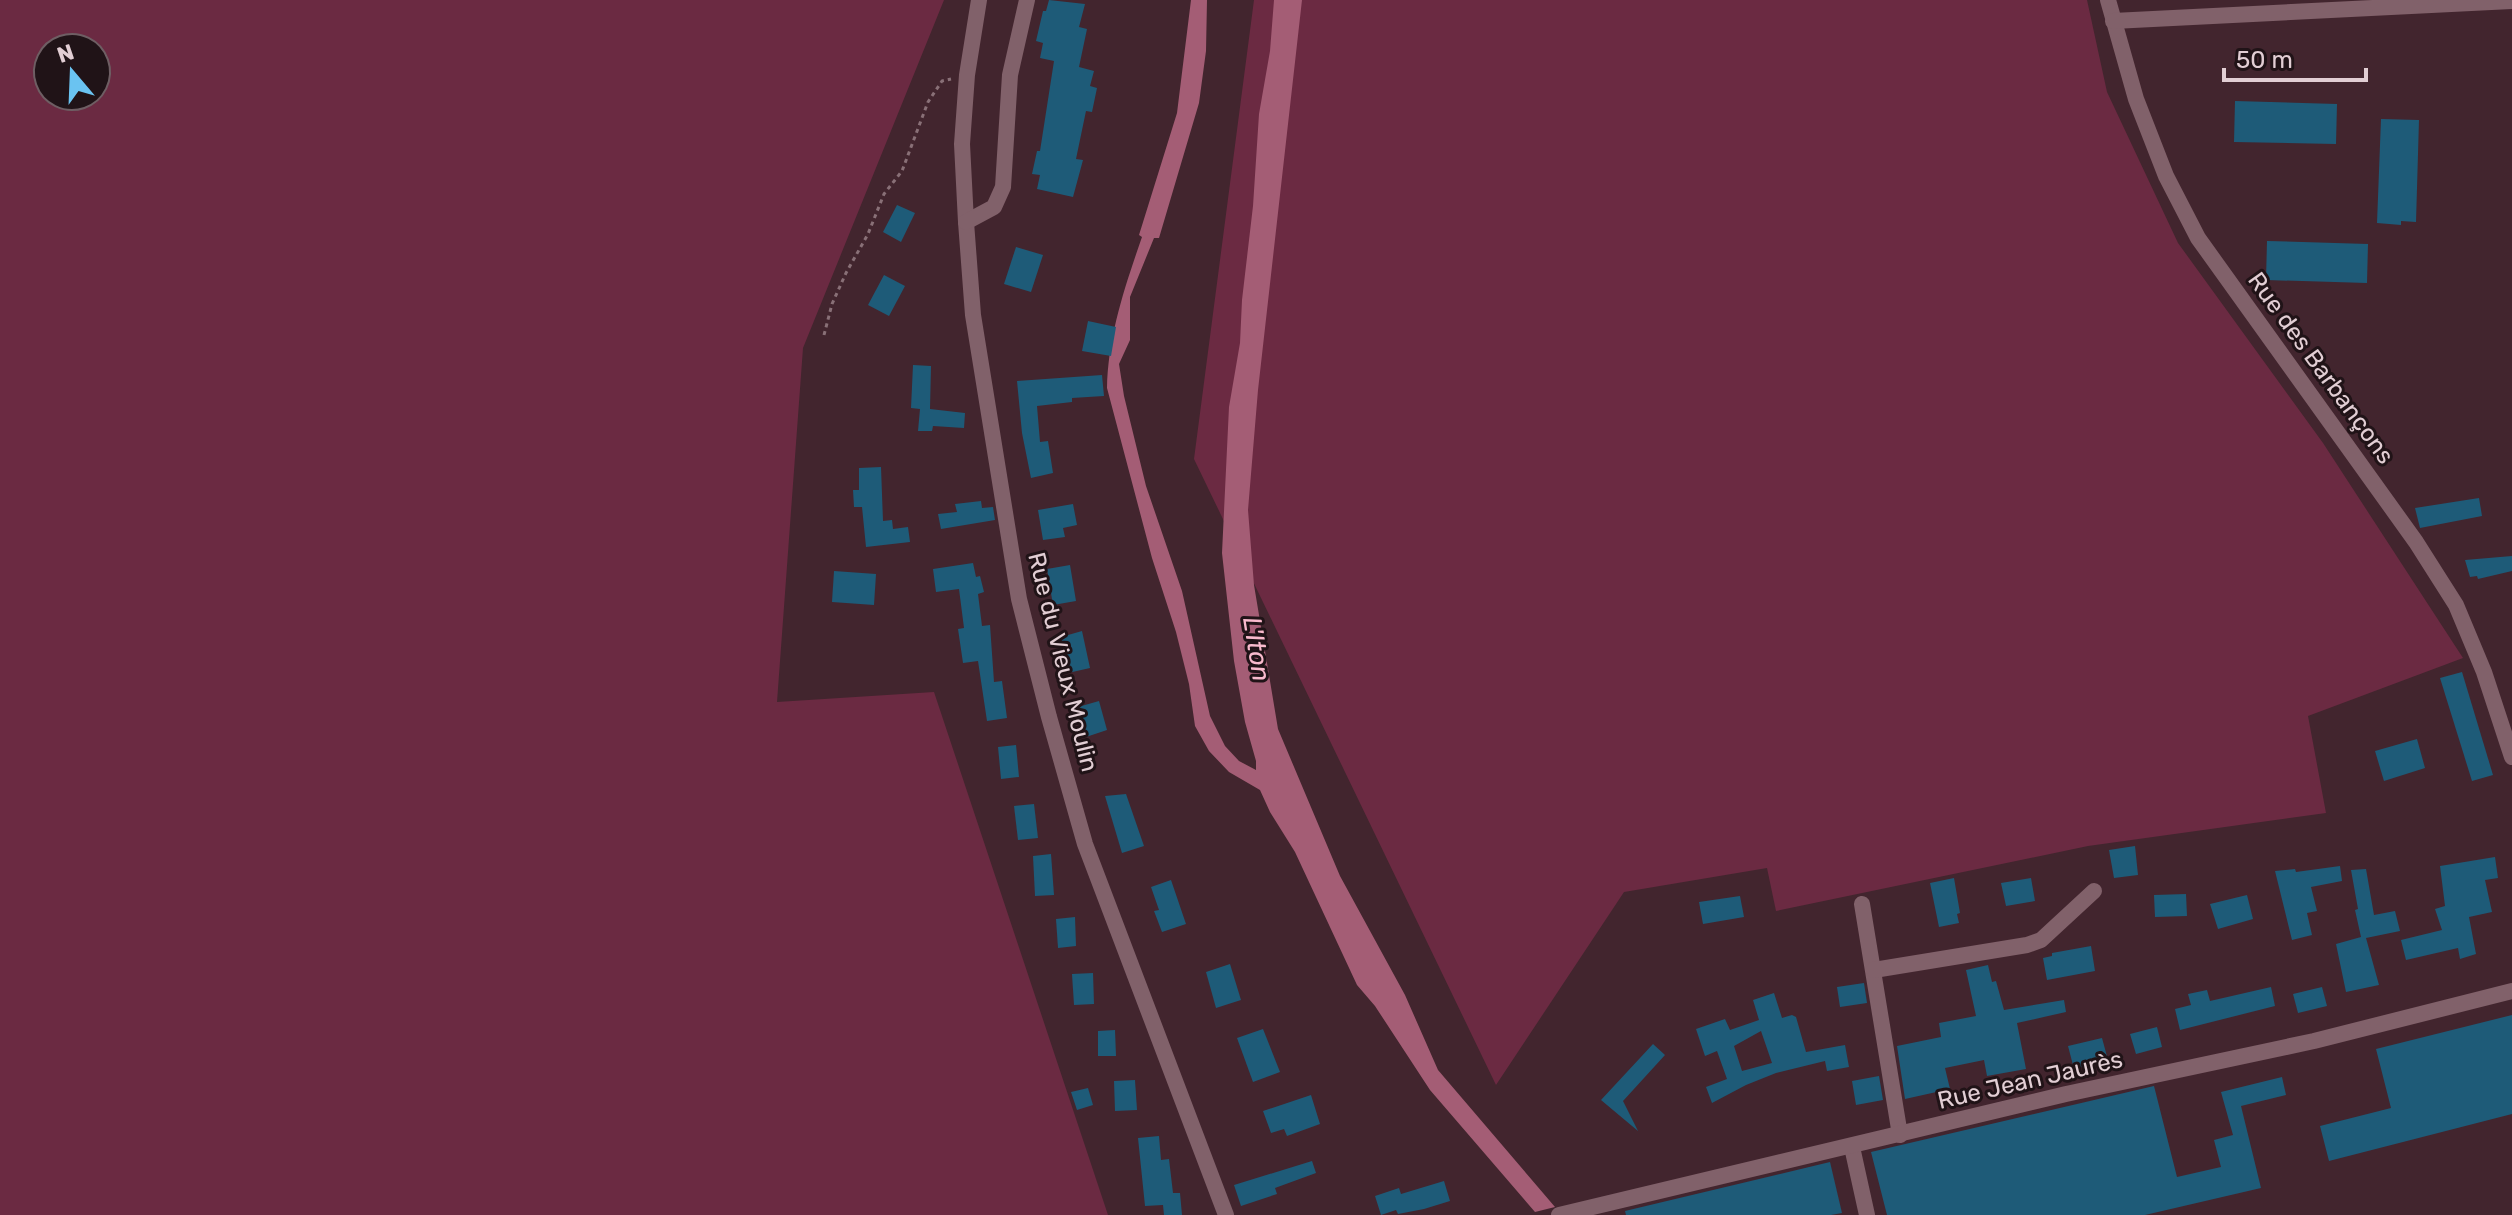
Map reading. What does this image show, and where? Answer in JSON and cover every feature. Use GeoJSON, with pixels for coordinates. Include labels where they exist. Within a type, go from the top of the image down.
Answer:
{"type":"FeatureCollection","features":[{"type":"Feature","properties":{"kind":"street","name":"Rue du Vieux Moulin"},"geometry":{"type":"LineString","coordinates":[[979,0],[967,75],[962,144],[966,222],[973,315],[1019,599],[1085,844],[1226,1215]]}},
{"type":"Feature","properties":{"kind":"street"},"geometry":{"type":"LineString","coordinates":[[966,222],[994,207],[1003,187],[1010,75],[1027,0]]}},
{"type":"Feature","properties":{"kind":"street","name":"Rue des Barbançons"},"geometry":{"type":"LineString","coordinates":[[2108,0],[2136,99],[2166,176],[2198,238],[2381,491],[2456,605],[2484,672],[2512,757]]}},
{"type":"Feature","properties":{"kind":"street"},"geometry":{"type":"LineString","coordinates":[[2113,21],[2512,1]]}},
{"type":"Feature","properties":{"kind":"street"},"geometry":{"type":"LineString","coordinates":[[1874,970],[2027,945],[2041,940],[2094,891]]}},
{"type":"Feature","properties":{"kind":"street"},"geometry":{"type":"LineString","coordinates":[[1862,904],[1900,1135]]}},
{"type":"Feature","properties":{"kind":"street","name":"Rue Jean Jaurès"},"geometry":{"type":"LineString","coordinates":[[1565,1213],[2066,1094],[2314,1041],[2512,991]]}},
{"type":"Feature","properties":{"kind":"street"},"geometry":{"type":"LineString","coordinates":[[1852,1147],[1867,1215]]}},
{"type":"Feature","properties":{"kind":"path"},"geometry":{"type":"LineString","coordinates":[[824,335],[837,293],[868,234],[884,194],[902,171],[928,102],[942,81],[967,75]]}},
{"type":"Feature","properties":{"kind":"shaded area"},"geometry":{"type":"Polygon","coordinates":[[[0,0],[944,0],[803,348],[777,702],[934,692],[1108,1215],[0,1215],[0,0]]]}},
{"type":"Feature","properties":{"kind":"shaded area"},"geometry":{"type":"Polygon","coordinates":[[[1254,0],[2087,0],[2107,92],[2178,243],[2323,443],[2463,658],[2308,716],[2326,813],[2088,846],[1776,911],[1767,868],[1624,892],[1496,1085],[1194,459],[1254,0]]]}},
{"type":"Feature","properties":{"kind":"water","name":"L'Iton"},"geometry":{"type":"Polygon","coordinates":[[[1191,0],[1207,0],[1206,51],[1199,103],[1159,238],[1154,238],[1130,297],[1130,340],[1119,364],[1146,486],[1182,591],[1210,716],[1225,746],[1239,761],[1256,770],[1234,661],[1222,553],[1229,407],[1240,343],[1259,114],[1270,51],[1274,0],[1302,0],[1258,390],[1248,510],[1254,585],[1278,729],[1340,876],[1405,995],[1438,1070],[1555,1207],[1535,1212],[1430,1090],[1375,1006],[1357,985],[1295,852],[1260,790],[1229,772],[1209,751],[1195,726],[1189,684],[1176,632],[1152,558],[1107,388],[1110,349],[1118,311],[1177,113],[1191,0]]]}},
{"type":"Feature","properties":{"kind":"building"},"geometry":{"type":"Polygon","coordinates":[[[1049,0],[1085,4],[1079,27],[1087,29],[1079,67],[1094,71],[1090,86],[1097,88],[1092,112],[1086,111],[1076,159],[1083,160],[1073,197],[1037,189],[1040,175],[1032,174],[1037,151],[1040,151],[1054,61],[1040,58],[1043,43],[1036,41],[1049,0]]]}},
{"type":"Feature","properties":{"kind":"building"},"geometry":{"type":"Polygon","coordinates":[[[2235,101],[2337,104],[2336,144],[2234,142],[2235,101]]]}},
{"type":"Feature","properties":{"kind":"building"},"geometry":{"type":"Polygon","coordinates":[[[2381,119],[2419,120],[2416,222],[2401,221],[2401,225],[2377,223],[2381,119]]]}},
{"type":"Feature","properties":{"kind":"building"},"geometry":{"type":"Polygon","coordinates":[[[897,205],[915,213],[901,242],[883,232],[897,205]]]}},
{"type":"Feature","properties":{"kind":"building"},"geometry":{"type":"Polygon","coordinates":[[[2267,241],[2368,244],[2367,283],[2266,280],[2267,241]]]}},
{"type":"Feature","properties":{"kind":"building"},"geometry":{"type":"Polygon","coordinates":[[[1016,247],[1043,255],[1031,292],[1004,284],[1016,247]]]}},
{"type":"Feature","properties":{"kind":"building"},"geometry":{"type":"Polygon","coordinates":[[[884,275],[905,286],[889,316],[868,305],[884,275]]]}},
{"type":"Feature","properties":{"kind":"building"},"geometry":{"type":"Polygon","coordinates":[[[1088,321],[1116,327],[1111,356],[1082,351],[1088,321]]]}},
{"type":"Feature","properties":{"kind":"building"},"geometry":{"type":"Polygon","coordinates":[[[913,365],[931,366],[930,409],[965,413],[964,428],[933,426],[932,431],[918,431],[920,409],[911,408],[913,365]]]}},
{"type":"Feature","properties":{"kind":"building"},"geometry":{"type":"Polygon","coordinates":[[[1102,375],[1104,396],[1072,398],[1072,402],[1037,406],[1040,442],[1048,441],[1053,473],[1031,478],[1022,433],[1017,381],[1102,375]]]}},
{"type":"Feature","properties":{"kind":"building"},"geometry":{"type":"Polygon","coordinates":[[[881,467],[883,521],[892,520],[893,529],[908,527],[910,542],[866,547],[862,507],[854,507],[853,490],[859,490],[859,468],[881,467]]]}},
{"type":"Feature","properties":{"kind":"building"},"geometry":{"type":"Polygon","coordinates":[[[2479,498],[2482,516],[2420,528],[2415,508],[2479,498]]]}},
{"type":"Feature","properties":{"kind":"building"},"geometry":{"type":"Polygon","coordinates":[[[981,501],[982,508],[993,507],[995,520],[941,529],[938,514],[957,512],[955,504],[981,501]]]}},
{"type":"Feature","properties":{"kind":"building"},"geometry":{"type":"Polygon","coordinates":[[[1073,504],[1077,525],[1063,528],[1065,537],[1043,540],[1038,510],[1073,504]]]}},
{"type":"Feature","properties":{"kind":"building"},"geometry":{"type":"Polygon","coordinates":[[[2512,556],[2512,571],[2478,579],[2477,576],[2470,577],[2465,560],[2512,556]]]}},
{"type":"Feature","properties":{"kind":"building"},"geometry":{"type":"Polygon","coordinates":[[[973,563],[984,592],[978,594],[982,626],[990,625],[994,682],[1002,681],[1007,718],[987,721],[978,661],[963,663],[958,629],[964,628],[959,589],[936,592],[933,569],[973,563]]]}},
{"type":"Feature","properties":{"kind":"building"},"geometry":{"type":"Polygon","coordinates":[[[1070,565],[1076,601],[1053,605],[1047,569],[1070,565]]]}},
{"type":"Feature","properties":{"kind":"building"},"geometry":{"type":"Polygon","coordinates":[[[834,571],[876,574],[874,605],[832,602],[834,571]]]}},
{"type":"Feature","properties":{"kind":"building"},"geometry":{"type":"Polygon","coordinates":[[[1082,631],[1090,668],[1068,673],[1061,637],[1082,631]]]}},
{"type":"Feature","properties":{"kind":"building"},"geometry":{"type":"Polygon","coordinates":[[[2462,672],[2493,775],[2472,781],[2440,678],[2462,672]]]}},
{"type":"Feature","properties":{"kind":"building"},"geometry":{"type":"Polygon","coordinates":[[[1099,701],[1107,730],[1086,737],[1078,707],[1099,701]]]}},
{"type":"Feature","properties":{"kind":"building"},"geometry":{"type":"Polygon","coordinates":[[[2417,739],[2425,768],[2384,781],[2375,751],[2417,739]]]}},
{"type":"Feature","properties":{"kind":"building"},"geometry":{"type":"Polygon","coordinates":[[[1016,745],[1019,777],[1001,779],[998,747],[1016,745]]]}},
{"type":"Feature","properties":{"kind":"building"},"geometry":{"type":"Polygon","coordinates":[[[1126,794],[1144,846],[1122,853],[1105,796],[1126,794]]]}},
{"type":"Feature","properties":{"kind":"building"},"geometry":{"type":"Polygon","coordinates":[[[1034,804],[1038,838],[1018,840],[1014,806],[1034,804]]]}},
{"type":"Feature","properties":{"kind":"building"},"geometry":{"type":"Polygon","coordinates":[[[2135,846],[2138,875],[2114,878],[2109,850],[2135,846]]]}},
{"type":"Feature","properties":{"kind":"building"},"geometry":{"type":"Polygon","coordinates":[[[1051,854],[1054,895],[1035,896],[1033,856],[1051,854]]]}},
{"type":"Feature","properties":{"kind":"building"},"geometry":{"type":"Polygon","coordinates":[[[2495,857],[2498,878],[2485,880],[2492,912],[2469,917],[2476,954],[2460,959],[2458,948],[2406,960],[2401,940],[2442,930],[2435,909],[2445,906],[2440,866],[2495,857]]]}},
{"type":"Feature","properties":{"kind":"building"},"geometry":{"type":"Polygon","coordinates":[[[2340,866],[2342,881],[2311,887],[2317,911],[2307,913],[2312,935],[2292,940],[2275,871],[2295,869],[2296,872],[2340,866]]]}},
{"type":"Feature","properties":{"kind":"building"},"geometry":{"type":"Polygon","coordinates":[[[2366,869],[2374,915],[2395,911],[2400,931],[2366,938],[2379,985],[2346,992],[2336,944],[2361,937],[2351,870],[2366,869]]]}},
{"type":"Feature","properties":{"kind":"building"},"geometry":{"type":"Polygon","coordinates":[[[1954,878],[1959,923],[1939,927],[1930,883],[1954,878]]]}},
{"type":"Feature","properties":{"kind":"building"},"geometry":{"type":"Polygon","coordinates":[[[2031,878],[2035,901],[2006,906],[2001,883],[2031,878]]]}},
{"type":"Feature","properties":{"kind":"building"},"geometry":{"type":"Polygon","coordinates":[[[1171,880],[1186,924],[1162,932],[1154,911],[1159,910],[1151,887],[1171,880]]]}},
{"type":"Feature","properties":{"kind":"building"},"geometry":{"type":"Polygon","coordinates":[[[2186,894],[2187,916],[2155,917],[2154,895],[2186,894]]]}},
{"type":"Feature","properties":{"kind":"building"},"geometry":{"type":"Polygon","coordinates":[[[2247,895],[2253,919],[2218,929],[2210,904],[2247,895]]]}},
{"type":"Feature","properties":{"kind":"building"},"geometry":{"type":"Polygon","coordinates":[[[1740,896],[1744,917],[1703,924],[1699,902],[1740,896]]]}},
{"type":"Feature","properties":{"kind":"building"},"geometry":{"type":"Polygon","coordinates":[[[1075,917],[1076,946],[1058,948],[1056,919],[1075,917]]]}},
{"type":"Feature","properties":{"kind":"building"},"geometry":{"type":"Polygon","coordinates":[[[2091,946],[2095,971],[2047,980],[2043,958],[2052,956],[2052,953],[2091,946]]]}},
{"type":"Feature","properties":{"kind":"building"},"geometry":{"type":"Polygon","coordinates":[[[1230,964],[1241,1000],[1216,1008],[1206,972],[1230,964]]]}},
{"type":"Feature","properties":{"kind":"building"},"geometry":{"type":"Polygon","coordinates":[[[1988,965],[2004,1010],[2064,1000],[2066,1012],[2017,1023],[2026,1069],[1987,1076],[1984,1060],[1945,1068],[1950,1089],[1905,1099],[1897,1046],[1941,1037],[1939,1023],[1976,1016],[1966,970],[1988,965]]]}},
{"type":"Feature","properties":{"kind":"building"},"geometry":{"type":"Polygon","coordinates":[[[1093,973],[1094,1004],[1074,1005],[1072,974],[1093,973]]]}},
{"type":"Feature","properties":{"kind":"building"},"geometry":{"type":"Polygon","coordinates":[[[1864,983],[1867,1003],[1840,1007],[1837,987],[1864,983]]]}},
{"type":"Feature","properties":{"kind":"building"},"geometry":{"type":"Polygon","coordinates":[[[2271,987],[2275,1006],[2180,1030],[2175,1009],[2191,1005],[2188,994],[2207,990],[2210,1001],[2271,987]]]}},
{"type":"Feature","properties":{"kind":"building"},"geometry":{"type":"Polygon","coordinates":[[[2322,987],[2327,1006],[2298,1013],[2293,994],[2322,987]]]}},
{"type":"Feature","properties":{"kind":"building"},"geometry":{"type":"Polygon","coordinates":[[[1774,993],[1782,1018],[1796,1017],[1806,1052],[1845,1045],[1849,1067],[1827,1071],[1825,1061],[1776,1073],[1712,1103],[1706,1087],[1727,1079],[1717,1051],[1705,1056],[1696,1029],[1725,1019],[1730,1030],[1759,1020],[1753,1000],[1774,993]],[[1761,1031],[1734,1046],[1742,1071],[1772,1063],[1761,1031]]]}},
{"type":"Feature","properties":{"kind":"building"},"geometry":{"type":"Polygon","coordinates":[[[2512,1015],[2512,1114],[2329,1161],[2320,1126],[2391,1108],[2376,1049],[2512,1015]]]}},
{"type":"Feature","properties":{"kind":"building"},"geometry":{"type":"Polygon","coordinates":[[[2157,1027],[2162,1047],[2136,1054],[2130,1034],[2157,1027]]]}},
{"type":"Feature","properties":{"kind":"building"},"geometry":{"type":"Polygon","coordinates":[[[1263,1029],[1280,1072],[1253,1082],[1237,1038],[1263,1029]]]}},
{"type":"Feature","properties":{"kind":"building"},"geometry":{"type":"Polygon","coordinates":[[[1115,1030],[1116,1056],[1098,1056],[1098,1031],[1115,1030]]]}},
{"type":"Feature","properties":{"kind":"building"},"geometry":{"type":"Polygon","coordinates":[[[2102,1038],[2108,1060],[2074,1069],[2068,1046],[2102,1038]]]}},
{"type":"Feature","properties":{"kind":"building"},"geometry":{"type":"Polygon","coordinates":[[[1653,1044],[1665,1055],[1623,1101],[1638,1131],[1601,1100],[1653,1044]]]}},
{"type":"Feature","properties":{"kind":"building"},"geometry":{"type":"Polygon","coordinates":[[[1879,1076],[1883,1100],[1856,1105],[1852,1081],[1879,1076]]]}},
{"type":"Feature","properties":{"kind":"building"},"geometry":{"type":"Polygon","coordinates":[[[2282,1077],[2286,1095],[2241,1106],[2261,1188],[2145,1215],[1887,1215],[1871,1152],[2154,1086],[2177,1177],[2221,1167],[2214,1140],[2233,1135],[2221,1092],[2282,1077]]]}},
{"type":"Feature","properties":{"kind":"building"},"geometry":{"type":"Polygon","coordinates":[[[1135,1080],[1137,1110],[1115,1111],[1114,1081],[1135,1080]]]}},
{"type":"Feature","properties":{"kind":"building"},"geometry":{"type":"Polygon","coordinates":[[[1088,1088],[1093,1105],[1077,1110],[1071,1092],[1088,1088]]]}},
{"type":"Feature","properties":{"kind":"building"},"geometry":{"type":"Polygon","coordinates":[[[1311,1095],[1320,1124],[1287,1136],[1284,1129],[1271,1133],[1263,1111],[1311,1095]]]}},
{"type":"Feature","properties":{"kind":"building"},"geometry":{"type":"Polygon","coordinates":[[[1159,1136],[1161,1160],[1169,1159],[1173,1193],[1180,1193],[1182,1215],[1164,1215],[1163,1205],[1145,1206],[1138,1138],[1159,1136]]]}},
{"type":"Feature","properties":{"kind":"building"},"geometry":{"type":"Polygon","coordinates":[[[1312,1161],[1316,1173],[1275,1188],[1277,1194],[1241,1206],[1234,1185],[1312,1161]]]}},
{"type":"Feature","properties":{"kind":"building"},"geometry":{"type":"Polygon","coordinates":[[[1830,1162],[1842,1213],[1626,1215],[1625,1211],[1830,1162]]]}},
{"type":"Feature","properties":{"kind":"building"},"geometry":{"type":"Polygon","coordinates":[[[1444,1181],[1450,1201],[1424,1209],[1398,1214],[1396,1210],[1381,1215],[1375,1196],[1399,1188],[1401,1194],[1444,1181]]]}}]}
